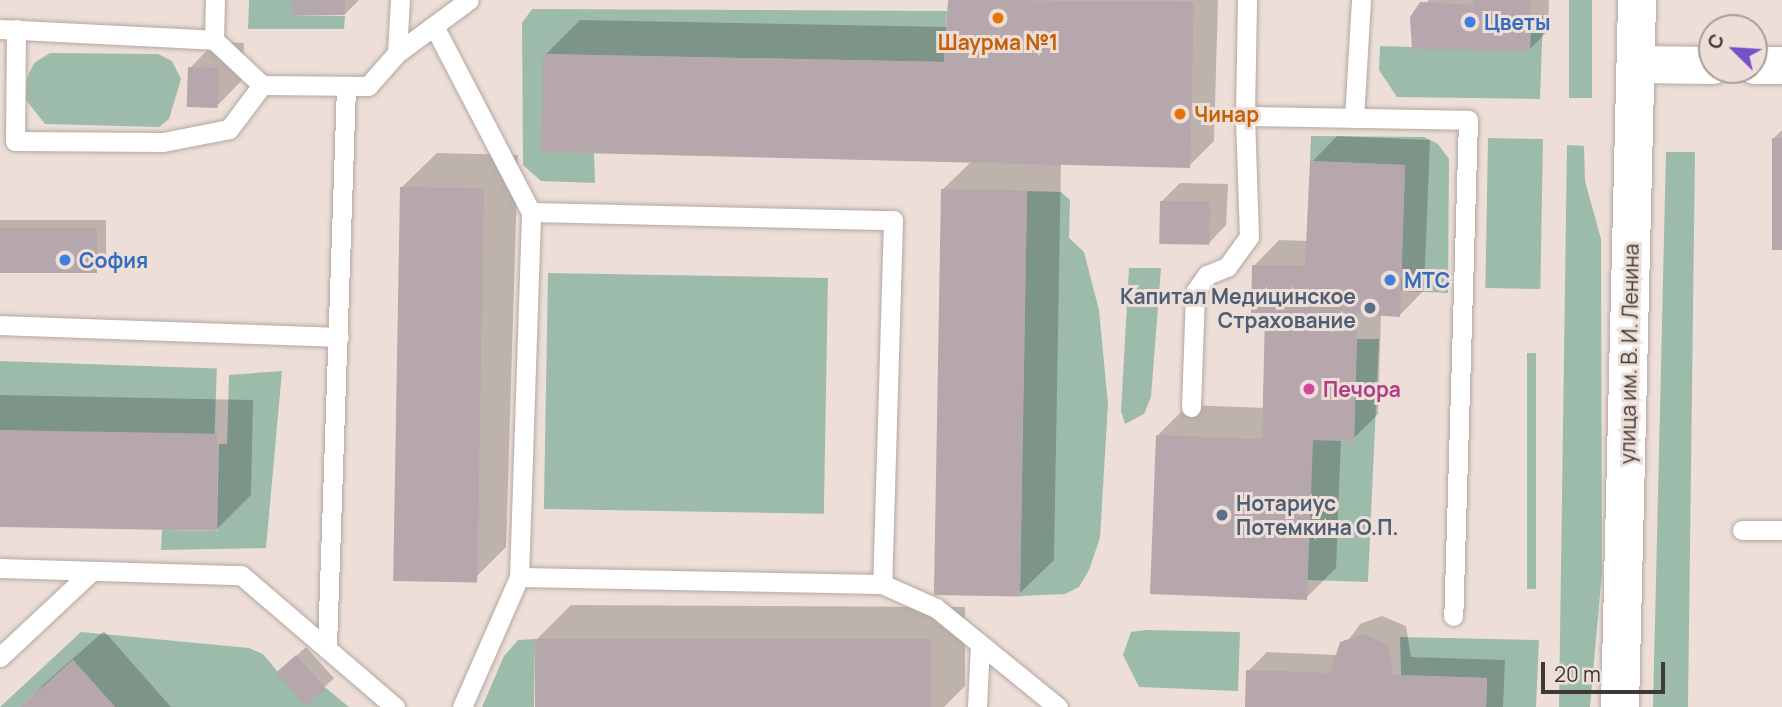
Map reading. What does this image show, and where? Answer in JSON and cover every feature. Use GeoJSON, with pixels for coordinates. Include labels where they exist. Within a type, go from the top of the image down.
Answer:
{"type":"FeatureCollection","features":[{"type":"Feature","properties":{"kind":"main road","name":"улица им. В. И. Ленина"},"geometry":{"type":"LineString","coordinates":[[1620,707],[1637,0]]}},
{"type":"Feature","properties":{"kind":"street"},"geometry":{"type":"LineString","coordinates":[[1636,64],[1698,65]]}},
{"type":"Feature","properties":{"kind":"lane"},"geometry":{"type":"LineString","coordinates":[[214,40],[215,0]]}},
{"type":"Feature","properties":{"kind":"lane"},"geometry":{"type":"LineString","coordinates":[[397,53],[400,0]]}},
{"type":"Feature","properties":{"kind":"lane"},"geometry":{"type":"LineString","coordinates":[[262,85],[229,129],[163,142],[15,141],[8,29],[214,40],[262,85],[368,86],[397,53],[469,0]]}},
{"type":"Feature","properties":{"kind":"lane"},"geometry":{"type":"LineString","coordinates":[[1191,407],[1195,292],[1207,275],[1227,267],[1249,237],[1245,116],[1247,0]]}},
{"type":"Feature","properties":{"kind":"lane"},"geometry":{"type":"LineString","coordinates":[[1354,118],[1361,0]]}},
{"type":"Feature","properties":{"kind":"lane"},"geometry":{"type":"LineString","coordinates":[[434,26],[531,212],[519,577],[462,707]]}},
{"type":"Feature","properties":{"kind":"lane"},"geometry":{"type":"LineString","coordinates":[[327,645],[346,86]]}},
{"type":"Feature","properties":{"kind":"lane"},"geometry":{"type":"LineString","coordinates":[[1245,116],[1468,120],[1453,616]]}},
{"type":"Feature","properties":{"kind":"lane"},"geometry":{"type":"LineString","coordinates":[[531,212],[893,220],[882,584]]}},
{"type":"Feature","properties":{"kind":"lane"},"geometry":{"type":"LineString","coordinates":[[0,326],[338,337]]}},
{"type":"Feature","properties":{"kind":"lane"},"geometry":{"type":"LineString","coordinates":[[1742,530],[1782,530]]}},
{"type":"Feature","properties":{"kind":"lane"},"geometry":{"type":"LineString","coordinates":[[0,569],[241,575],[327,645],[395,707]]}},
{"type":"Feature","properties":{"kind":"lane"},"geometry":{"type":"LineString","coordinates":[[0,657],[92,571]]}},
{"type":"Feature","properties":{"kind":"lane"},"geometry":{"type":"LineString","coordinates":[[519,577],[882,584],[936,608],[1058,707]]}},
{"type":"Feature","properties":{"kind":"lane"},"geometry":{"type":"LineString","coordinates":[[977,707],[980,644]]}},
{"type":"Feature","properties":{"kind":"green space"},"geometry":{"type":"Polygon","coordinates":[[[249,0],[292,0],[292,15],[345,16],[344,29],[248,29],[249,0]]]}},
{"type":"Feature","properties":{"kind":"green space"},"geometry":{"type":"Polygon","coordinates":[[[1569,0],[1592,0],[1592,98],[1569,98],[1569,0]]]}},
{"type":"Feature","properties":{"kind":"green space"},"geometry":{"type":"Polygon","coordinates":[[[532,9],[947,11],[944,62],[543,54],[594,153],[595,183],[541,181],[523,165],[522,23],[532,9]]]}},
{"type":"Feature","properties":{"kind":"green space"},"geometry":{"type":"Polygon","coordinates":[[[1531,17],[1543,17],[1540,99],[1397,97],[1379,70],[1380,46],[1530,51],[1531,17]]]}},
{"type":"Feature","properties":{"kind":"green space"},"geometry":{"type":"Polygon","coordinates":[[[50,53],[158,54],[172,61],[181,79],[169,119],[159,127],[45,124],[26,100],[27,78],[34,63],[50,53]]]}},
{"type":"Feature","properties":{"kind":"green space"},"geometry":{"type":"Polygon","coordinates":[[[1311,136],[1424,137],[1438,144],[1449,159],[1448,293],[1401,291],[1405,165],[1310,161],[1311,136]]]}},
{"type":"Feature","properties":{"kind":"green space"},"geometry":{"type":"Polygon","coordinates":[[[1488,138],[1543,139],[1540,289],[1485,288],[1488,138]]]}},
{"type":"Feature","properties":{"kind":"green space"},"geometry":{"type":"Polygon","coordinates":[[[1567,145],[1584,146],[1585,181],[1601,239],[1602,572],[1590,707],[1559,707],[1567,145]]]}},
{"type":"Feature","properties":{"kind":"green space"},"geometry":{"type":"Polygon","coordinates":[[[1666,152],[1695,152],[1688,707],[1653,707],[1666,152]]]}},
{"type":"Feature","properties":{"kind":"green space"},"geometry":{"type":"Polygon","coordinates":[[[1027,191],[1061,192],[1070,200],[1069,238],[1084,252],[1099,310],[1108,404],[1100,538],[1089,570],[1079,587],[1065,594],[1020,596],[1027,191]]]}},
{"type":"Feature","properties":{"kind":"green space"},"geometry":{"type":"Polygon","coordinates":[[[1129,268],[1161,268],[1151,397],[1144,414],[1125,424],[1121,411],[1129,268]]]}},
{"type":"Feature","properties":{"kind":"green space"},"geometry":{"type":"Polygon","coordinates":[[[548,273],[828,278],[824,514],[544,509],[548,273]]]}},
{"type":"Feature","properties":{"kind":"green space"},"geometry":{"type":"Polygon","coordinates":[[[1357,339],[1379,339],[1368,582],[1307,580],[1312,440],[1354,441],[1357,339]]]}},
{"type":"Feature","properties":{"kind":"green space"},"geometry":{"type":"Polygon","coordinates":[[[1527,353],[1536,353],[1536,589],[1527,589],[1527,353]]]}},
{"type":"Feature","properties":{"kind":"green space"},"geometry":{"type":"Polygon","coordinates":[[[0,361],[217,369],[214,438],[0,430],[0,361]]]}},
{"type":"Feature","properties":{"kind":"green space"},"geometry":{"type":"Polygon","coordinates":[[[282,371],[266,548],[161,550],[162,530],[217,531],[219,444],[227,444],[229,375],[282,371]]]}},
{"type":"Feature","properties":{"kind":"green space"},"geometry":{"type":"Polygon","coordinates":[[[81,632],[249,648],[263,654],[306,706],[326,688],[349,707],[115,707],[73,660],[20,707],[0,707],[81,632]]]}},
{"type":"Feature","properties":{"kind":"green space"},"geometry":{"type":"Polygon","coordinates":[[[1131,632],[1240,632],[1238,691],[1139,687],[1123,655],[1131,632]]]}},
{"type":"Feature","properties":{"kind":"green space"},"geometry":{"type":"Polygon","coordinates":[[[1400,637],[1539,640],[1536,707],[1486,707],[1487,678],[1401,675],[1400,637]]]}},
{"type":"Feature","properties":{"kind":"green space"},"geometry":{"type":"Polygon","coordinates":[[[535,639],[534,707],[482,707],[504,656],[518,640],[535,639]]]}},
{"type":"Feature","properties":{"kind":"building"},"geometry":{"type":"Polygon","coordinates":[[[292,0],[345,0],[345,15],[292,15],[292,0]]]}},
{"type":"Feature","properties":{"kind":"building"},"geometry":{"type":"Polygon","coordinates":[[[948,0],[1194,2],[1190,168],[541,152],[543,54],[944,62],[948,0]]]}},
{"type":"Feature","properties":{"kind":"building","name":"Цветы"},"geometry":{"type":"Polygon","coordinates":[[[1473,0],[1531,0],[1530,51],[1412,49],[1410,17],[1420,2],[1473,5],[1473,0]]]}},
{"type":"Feature","properties":{"kind":"building"},"geometry":{"type":"Polygon","coordinates":[[[188,67],[219,68],[218,108],[187,107],[188,67]]]}},
{"type":"Feature","properties":{"kind":"building"},"geometry":{"type":"Polygon","coordinates":[[[1772,138],[1782,138],[1782,250],[1772,250],[1772,138]]]}},
{"type":"Feature","properties":{"kind":"building"},"geometry":{"type":"Polygon","coordinates":[[[1310,161],[1405,165],[1400,317],[1357,314],[1354,441],[1313,440],[1307,600],[1150,594],[1156,435],[1262,439],[1265,313],[1251,313],[1252,265],[1305,266],[1310,161]]]}},
{"type":"Feature","properties":{"kind":"building"},"geometry":{"type":"Polygon","coordinates":[[[400,187],[484,188],[477,582],[393,581],[400,187]]]}},
{"type":"Feature","properties":{"kind":"building"},"geometry":{"type":"Polygon","coordinates":[[[941,189],[1027,191],[1020,596],[934,595],[941,189]]]}},
{"type":"Feature","properties":{"kind":"building"},"geometry":{"type":"Polygon","coordinates":[[[1160,201],[1210,202],[1209,245],[1159,244],[1160,201]]]}},
{"type":"Feature","properties":{"kind":"building"},"geometry":{"type":"Polygon","coordinates":[[[0,228],[97,228],[97,273],[0,273],[0,228]]]}},
{"type":"Feature","properties":{"kind":"building"},"geometry":{"type":"Polygon","coordinates":[[[0,430],[218,434],[216,531],[0,527],[0,430]]]}},
{"type":"Feature","properties":{"kind":"building"},"geometry":{"type":"Polygon","coordinates":[[[1363,634],[1388,645],[1393,675],[1487,678],[1486,707],[1245,707],[1246,670],[1330,673],[1340,642],[1363,634]]]}},
{"type":"Feature","properties":{"kind":"building"},"geometry":{"type":"Polygon","coordinates":[[[535,639],[931,639],[931,707],[535,707],[535,639]]]}},
{"type":"Feature","properties":{"kind":"building"},"geometry":{"type":"Polygon","coordinates":[[[296,655],[326,688],[306,707],[276,673],[296,655]]]}},
{"type":"Feature","properties":{"kind":"building"},"geometry":{"type":"Polygon","coordinates":[[[73,660],[115,707],[20,707],[73,660]]]}},
{"type":"Feature","properties":{"kind":"place","name":"Шаурма №1"},"geometry":{"type":"Point","coordinates":[998,18]}},
{"type":"Feature","properties":{"kind":"place","name":"Цветы"},"geometry":{"type":"Point","coordinates":[1470,22]}},
{"type":"Feature","properties":{"kind":"place","name":"Чинар"},"geometry":{"type":"Point","coordinates":[1180,114]}},
{"type":"Feature","properties":{"kind":"place","name":"София"},"geometry":{"type":"Point","coordinates":[65,260]}},
{"type":"Feature","properties":{"kind":"place","name":"МТС"},"geometry":{"type":"Point","coordinates":[1390,280]}},
{"type":"Feature","properties":{"kind":"place","name":"Капитал Медицинское Страхование"},"geometry":{"type":"Point","coordinates":[1370,308]}},
{"type":"Feature","properties":{"kind":"place","name":"Печора"},"geometry":{"type":"Point","coordinates":[1309,389]}},
{"type":"Feature","properties":{"kind":"place","name":"Нотариус Потемкина О.П."},"geometry":{"type":"Point","coordinates":[1222,515]}}]}
